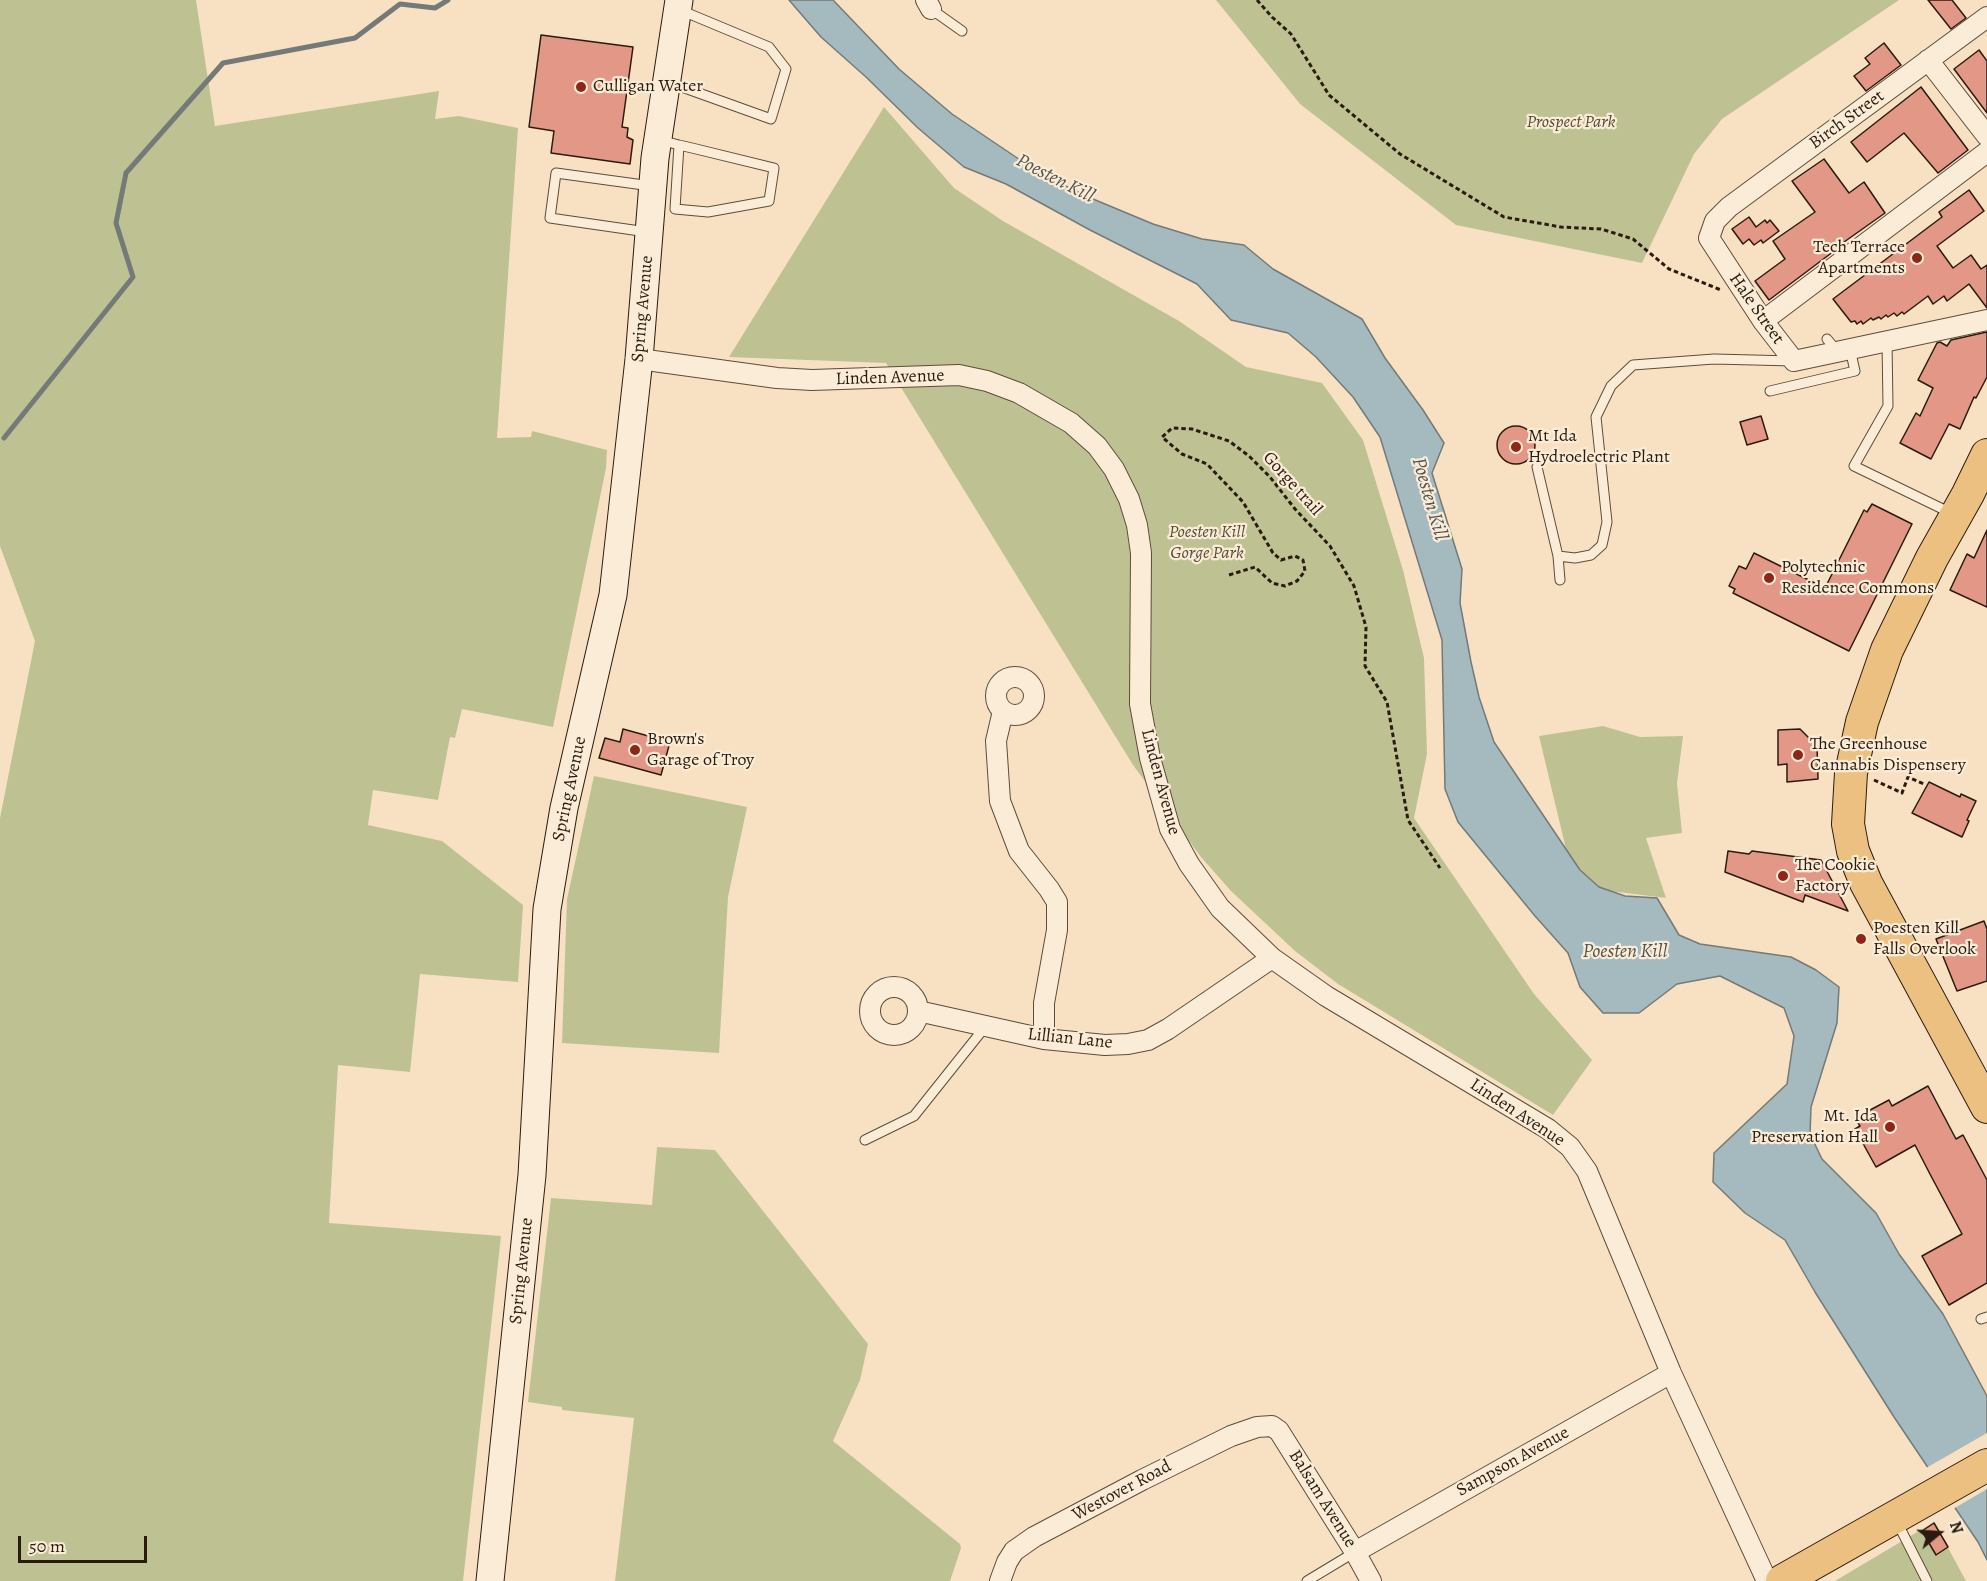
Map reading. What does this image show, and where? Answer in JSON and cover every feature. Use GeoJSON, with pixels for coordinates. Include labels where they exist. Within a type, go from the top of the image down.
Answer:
{"type":"FeatureCollection","features":[{"type":"Feature","properties":{"kind":"main road"},"geometry":{"type":"LineString","coordinates":[[1987,455],[1971,504],[1932,558],[1887,650],[1862,722],[1851,773],[1848,824],[1853,852],[1866,883],[1987,1107]]}},
{"type":"Feature","properties":{"kind":"main road"},"geometry":{"type":"LineString","coordinates":[[1782,1581],[1987,1465]]}},
{"type":"Feature","properties":{"kind":"street","name":"Spring Avenue"},"geometry":{"type":"LineString","coordinates":[[490,1581],[532,1175],[547,909],[564,808],[613,595],[639,359],[669,142],[666,81],[679,4]]}},
{"type":"Feature","properties":{"kind":"street","name":"Birch Street"},"geometry":{"type":"LineString","coordinates":[[1713,228],[1715,221],[1729,207],[1987,17]]}},
{"type":"Feature","properties":{"kind":"street"},"geometry":{"type":"LineString","coordinates":[[1928,60],[1987,136]]}},
{"type":"Feature","properties":{"kind":"street"},"geometry":{"type":"LineString","coordinates":[[1763,321],[1987,152]]}},
{"type":"Feature","properties":{"kind":"street","name":"Hale Street"},"geometry":{"type":"LineString","coordinates":[[1713,228],[1709,238],[1763,321],[1794,361],[1844,347],[1887,342],[1987,320]]}},
{"type":"Feature","properties":{"kind":"street","name":"Linden Avenue"},"geometry":{"type":"LineString","coordinates":[[639,359],[800,380],[958,375],[987,381],[1019,393],[1071,423],[1096,446],[1114,469],[1129,499],[1137,525],[1141,553],[1140,704],[1150,758],[1170,829],[1189,864],[1220,908],[1272,958],[1326,996],[1548,1129],[1570,1147],[1587,1171],[1671,1373],[1767,1581]]}},
{"type":"Feature","properties":{"kind":"street"},"geometry":{"type":"LineString","coordinates":[[1003,711],[996,741],[1000,801],[1019,851],[1057,902],[1058,930],[1044,1003],[1044,1039]]}},
{"type":"Feature","properties":{"kind":"street","name":"Lillian Lane"},"geometry":{"type":"LineString","coordinates":[[918,1011],[1044,1039],[1105,1045],[1128,1044],[1148,1040],[1168,1029],[1272,958]]}},
{"type":"Feature","properties":{"kind":"street","name":"Sampson Avenue"},"geometry":{"type":"LineString","coordinates":[[1355,1552],[1671,1373]]}},
{"type":"Feature","properties":{"kind":"street","name":"Westover Road"},"geometry":{"type":"LineString","coordinates":[[1000,1581],[1006,1562],[1014,1551],[1034,1537],[1231,1436],[1257,1426],[1265,1426]]}},
{"type":"Feature","properties":{"kind":"street","name":"Balsam Avenue"},"geometry":{"type":"LineString","coordinates":[[1265,1426],[1272,1426],[1279,1431],[1371,1581]]}},
{"type":"Feature","properties":{"kind":"lane"},"geometry":{"type":"LineString","coordinates":[[666,81],[771,119],[786,69],[769,47],[679,4]]}},
{"type":"Feature","properties":{"kind":"lane"},"geometry":{"type":"LineString","coordinates":[[928,4],[962,32]]}},
{"type":"Feature","properties":{"kind":"lane"},"geometry":{"type":"LineString","coordinates":[[659,209],[556,173],[550,218],[659,209],[708,212],[769,201],[774,168],[669,142]]}},
{"type":"Feature","properties":{"kind":"lane"},"geometry":{"type":"LineString","coordinates":[[1887,342],[1888,406],[1854,466],[1971,504]]}},
{"type":"Feature","properties":{"kind":"lane"},"geometry":{"type":"LineString","coordinates":[[1770,391],[1855,371],[1844,347]]}},
{"type":"Feature","properties":{"kind":"lane"},"geometry":{"type":"LineString","coordinates":[[1558,556],[1575,558],[1591,555],[1602,545],[1607,522],[1596,417],[1611,386],[1633,365],[1714,359],[1794,361]]}},
{"type":"Feature","properties":{"kind":"lane"},"geometry":{"type":"LineString","coordinates":[[1537,467],[1558,556],[1560,580]]}},
{"type":"Feature","properties":{"kind":"lane"},"geometry":{"type":"LineString","coordinates":[[865,1140],[914,1116],[985,1026]]}},
{"type":"Feature","properties":{"kind":"lane"},"geometry":{"type":"LineString","coordinates":[[1894,1517],[1927,1581]]}},
{"type":"Feature","properties":{"kind":"lane"},"geometry":{"type":"LineString","coordinates":[[1307,1581],[1355,1552]]}},
{"type":"Feature","properties":{"kind":"path"},"geometry":{"type":"LineString","coordinates":[[1257,0],[1272,18],[1291,34],[1329,95],[1400,154],[1504,217],[1561,227],[1601,230],[1633,239],[1669,269],[1722,291],[1744,293]]}},
{"type":"Feature","properties":{"kind":"path","name":"Gorge trail"},"geometry":{"type":"LineString","coordinates":[[1230,575],[1255,567],[1272,583],[1285,586],[1297,581],[1305,571],[1303,560],[1295,556],[1281,560],[1273,553],[1243,502],[1207,464],[1182,453],[1162,437],[1172,428],[1192,429],[1229,441],[1249,456],[1270,477],[1330,546],[1353,586],[1366,627],[1365,666],[1387,702],[1408,820],[1440,868]]}},
{"type":"Feature","properties":{"kind":"path"},"geometry":{"type":"LineString","coordinates":[[1867,777],[1902,793],[1908,777],[1924,784]]}},
{"type":"Feature","properties":{"kind":"green space"},"geometry":{"type":"Polygon","coordinates":[[[0,0],[196,0],[215,126],[439,91],[435,119],[459,116],[518,128],[497,438],[531,437],[532,431],[607,450],[606,468],[553,727],[462,709],[455,738],[450,737],[438,800],[373,790],[368,825],[442,841],[523,905],[518,982],[420,974],[410,1072],[338,1065],[329,1223],[501,1236],[463,1581],[0,1581],[0,818],[35,641],[0,546],[0,0]]]}},
{"type":"Feature","properties":{"kind":"green space","name":"Prospect Park"},"geometry":{"type":"Polygon","coordinates":[[[1216,0],[1899,0],[1722,119],[1694,154],[1642,263],[1456,225],[1300,104],[1216,0]]]}},
{"type":"Feature","properties":{"kind":"green space","name":"Poesten Kill Gorge Park"},"geometry":{"type":"Polygon","coordinates":[[[884,107],[954,188],[1003,221],[1179,321],[1246,367],[1322,383],[1363,440],[1403,570],[1424,658],[1427,754],[1414,818],[1534,994],[1592,1060],[1553,1115],[1338,984],[1295,951],[1231,891],[1201,857],[1133,765],[886,363],[729,357],[884,107]]]}},
{"type":"Feature","properties":{"kind":"green space"},"geometry":{"type":"Polygon","coordinates":[[[1603,726],[1640,737],[1683,736],[1677,783],[1682,833],[1646,838],[1666,898],[1578,887],[1571,870],[1539,736],[1603,726]]]}},
{"type":"Feature","properties":{"kind":"green space"},"geometry":{"type":"Polygon","coordinates":[[[594,776],[747,807],[728,897],[719,1053],[562,1043],[567,899],[594,776]]]}},
{"type":"Feature","properties":{"kind":"green space"},"geometry":{"type":"Polygon","coordinates":[[[657,1147],[715,1150],[868,1344],[860,1380],[833,1441],[960,1544],[961,1548],[950,1581],[615,1581],[634,1418],[562,1410],[562,1407],[528,1402],[551,1198],[652,1205],[657,1147]]]}},
{"type":"Feature","properties":{"kind":"green space"},"geometry":{"type":"Polygon","coordinates":[[[1934,1522],[1966,1581],[1835,1581],[1934,1522]]]}},
{"type":"Feature","properties":{"kind":"water","name":"Poesten Kill"},"geometry":{"type":"Polygon","coordinates":[[[789,0],[833,0],[899,69],[952,114],[1044,176],[1153,224],[1202,239],[1244,245],[1273,269],[1362,319],[1385,358],[1444,443],[1432,473],[1462,569],[1460,603],[1479,697],[1494,742],[1580,870],[1599,887],[1625,896],[1657,898],[1679,935],[1700,944],[1791,957],[1816,970],[1839,987],[1837,1023],[1811,1107],[1810,1134],[1822,1159],[1876,1213],[1899,1254],[1943,1314],[1987,1396],[1987,1560],[1978,1542],[1894,1417],[1815,1292],[1785,1240],[1745,1213],[1713,1182],[1714,1153],[1787,1084],[1794,1036],[1784,1008],[1720,976],[1677,984],[1639,1013],[1603,1013],[1580,987],[1568,953],[1458,822],[1445,789],[1442,640],[1380,437],[1353,397],[1316,357],[1288,333],[1231,320],[1197,284],[1006,184],[964,167],[918,128],[821,37],[789,0]]]}},
{"type":"Feature","properties":{"kind":"pier"},"geometry":{"type":"Polygon","coordinates":[[[1987,1433],[1987,1489],[1953,1509],[1926,1468],[1987,1433]]]}},
{"type":"Feature","properties":{"kind":"building"},"geometry":{"type":"Polygon","coordinates":[[[1928,0],[1952,0],[1966,18],[1951,29],[1928,0]]]}},
{"type":"Feature","properties":{"kind":"building","name":"Culligan Water"},"geometry":{"type":"Polygon","coordinates":[[[541,35],[633,47],[622,127],[628,128],[627,137],[633,140],[630,164],[551,153],[554,131],[529,127],[541,35]]]}},
{"type":"Feature","properties":{"kind":"building"},"geometry":{"type":"Polygon","coordinates":[[[1884,43],[1901,65],[1866,91],[1854,76],[1870,64],[1865,58],[1884,43]]]}},
{"type":"Feature","properties":{"kind":"building"},"geometry":{"type":"Polygon","coordinates":[[[1979,50],[1987,61],[1987,113],[1954,69],[1979,50]]]}},
{"type":"Feature","properties":{"kind":"building"},"geometry":{"type":"Polygon","coordinates":[[[1921,87],[1968,150],[1938,173],[1904,133],[1867,162],[1851,142],[1921,87]]]}},
{"type":"Feature","properties":{"kind":"building"},"geometry":{"type":"Polygon","coordinates":[[[1824,159],[1849,193],[1864,182],[1885,213],[1769,300],[1755,281],[1785,259],[1773,241],[1815,212],[1792,181],[1824,159]]]}},
{"type":"Feature","properties":{"kind":"building","name":"Tech Terrace Apartments"},"geometry":{"type":"Polygon","coordinates":[[[1969,190],[1984,211],[1937,246],[1953,268],[1971,255],[1981,269],[1987,265],[1987,308],[1969,284],[1947,301],[1944,296],[1933,304],[1928,296],[1904,314],[1902,312],[1897,316],[1894,313],[1888,317],[1886,315],[1881,319],[1879,317],[1873,320],[1871,318],[1863,324],[1861,321],[1857,324],[1855,321],[1851,322],[1833,299],[1942,217],[1939,212],[1969,190]]]}},
{"type":"Feature","properties":{"kind":"building"},"geometry":{"type":"Polygon","coordinates":[[[1749,217],[1756,227],[1765,220],[1767,223],[1770,220],[1779,231],[1763,243],[1761,240],[1754,245],[1749,239],[1743,244],[1732,229],[1749,217]]]}},
{"type":"Feature","properties":{"kind":"building"},"geometry":{"type":"Polygon","coordinates":[[[1987,332],[1987,377],[1976,398],[1974,397],[1960,429],[1949,424],[1931,459],[1900,443],[1916,413],[1920,416],[1933,388],[1918,380],[1937,343],[1940,342],[1947,346],[1951,340],[1987,332]]]}},
{"type":"Feature","properties":{"kind":"building"},"geometry":{"type":"Polygon","coordinates":[[[1761,416],[1768,439],[1747,445],[1740,422],[1761,416]]]}},
{"type":"Feature","properties":{"kind":"building","name":"Mt Ida Hydroelectric Plant"},"geometry":{"type":"Polygon","coordinates":[[[1516,426],[1530,431],[1535,445],[1530,459],[1516,464],[1502,459],[1497,445],[1502,431],[1516,426]]]}},
{"type":"Feature","properties":{"kind":"building","name":"Polytechnic Residence Commons"},"geometry":{"type":"Polygon","coordinates":[[[1872,504],[1912,524],[1849,651],[1733,593],[1735,589],[1729,586],[1739,566],[1746,569],[1754,553],[1825,588],[1864,510],[1867,512],[1872,504]]]}},
{"type":"Feature","properties":{"kind":"building"},"geometry":{"type":"Polygon","coordinates":[[[1987,530],[1987,607],[1950,590],[1967,554],[1974,558],[1987,530]]]}},
{"type":"Feature","properties":{"kind":"building","name":"Brown's Garage of Troy"},"geometry":{"type":"Polygon","coordinates":[[[623,729],[670,742],[661,775],[599,758],[605,738],[620,742],[623,729]]]}},
{"type":"Feature","properties":{"kind":"building","name":"The Greenhouse Cannabis Dispensery"},"geometry":{"type":"Polygon","coordinates":[[[1800,729],[1817,746],[1818,779],[1787,782],[1787,764],[1778,765],[1778,730],[1800,729]]]}},
{"type":"Feature","properties":{"kind":"building"},"geometry":{"type":"Polygon","coordinates":[[[1929,782],[1960,797],[1961,794],[1976,801],[1962,837],[1912,813],[1929,782]]]}},
{"type":"Feature","properties":{"kind":"building","name":"The Cookie Factory"},"geometry":{"type":"Polygon","coordinates":[[[1728,851],[1749,854],[1752,851],[1821,860],[1848,911],[1805,895],[1803,902],[1725,872],[1728,851]]]}},
{"type":"Feature","properties":{"kind":"building"},"geometry":{"type":"Polygon","coordinates":[[[1984,921],[1987,929],[1987,981],[1957,991],[1936,939],[1984,921]]]}},
{"type":"Feature","properties":{"kind":"building"},"geometry":{"type":"Polygon","coordinates":[[[1928,1086],[1956,1139],[1963,1135],[1987,1180],[1987,1283],[1949,1305],[1922,1256],[1962,1234],[1915,1145],[1876,1167],[1855,1129],[1860,1126],[1855,1118],[1889,1100],[1892,1106],[1928,1086]]]}},
{"type":"Feature","properties":{"kind":"building"},"geometry":{"type":"Polygon","coordinates":[[[1934,1523],[1948,1547],[1936,1555],[1922,1531],[1934,1523]]]}},
{"type":"Feature","properties":{"kind":"waterway"},"geometry":{"type":"LineString","coordinates":[[4,438],[133,277],[116,223],[126,173],[223,63],[355,38],[400,4],[435,8],[448,0]]}},
{"type":"Feature","properties":{"kind":"place","name":"Culligan Water"},"geometry":{"type":"Point","coordinates":[581,87]}},
{"type":"Feature","properties":{"kind":"place","name":"Tech Terrace Apartments"},"geometry":{"type":"Point","coordinates":[1917,258]}},
{"type":"Feature","properties":{"kind":"place","name":"Mt Ida Hydroelectric Plant"},"geometry":{"type":"Point","coordinates":[1516,447]}},
{"type":"Feature","properties":{"kind":"place","name":"Polytechnic Residence Commons"},"geometry":{"type":"Point","coordinates":[1769,578]}},
{"type":"Feature","properties":{"kind":"place","name":"Brown's Garage of Troy"},"geometry":{"type":"Point","coordinates":[635,750]}},
{"type":"Feature","properties":{"kind":"place","name":"The Greenhouse Cannabis Dispensery"},"geometry":{"type":"Point","coordinates":[1798,755]}},
{"type":"Feature","properties":{"kind":"place","name":"The Cookie Factory"},"geometry":{"type":"Point","coordinates":[1783,876]}},
{"type":"Feature","properties":{"kind":"place","name":"Poesten Kill Falls Overlook"},"geometry":{"type":"Point","coordinates":[1861,939]}},
{"type":"Feature","properties":{"kind":"place","name":"Mt. Ida Preservation Hall"},"geometry":{"type":"Point","coordinates":[1890,1127]}}]}
